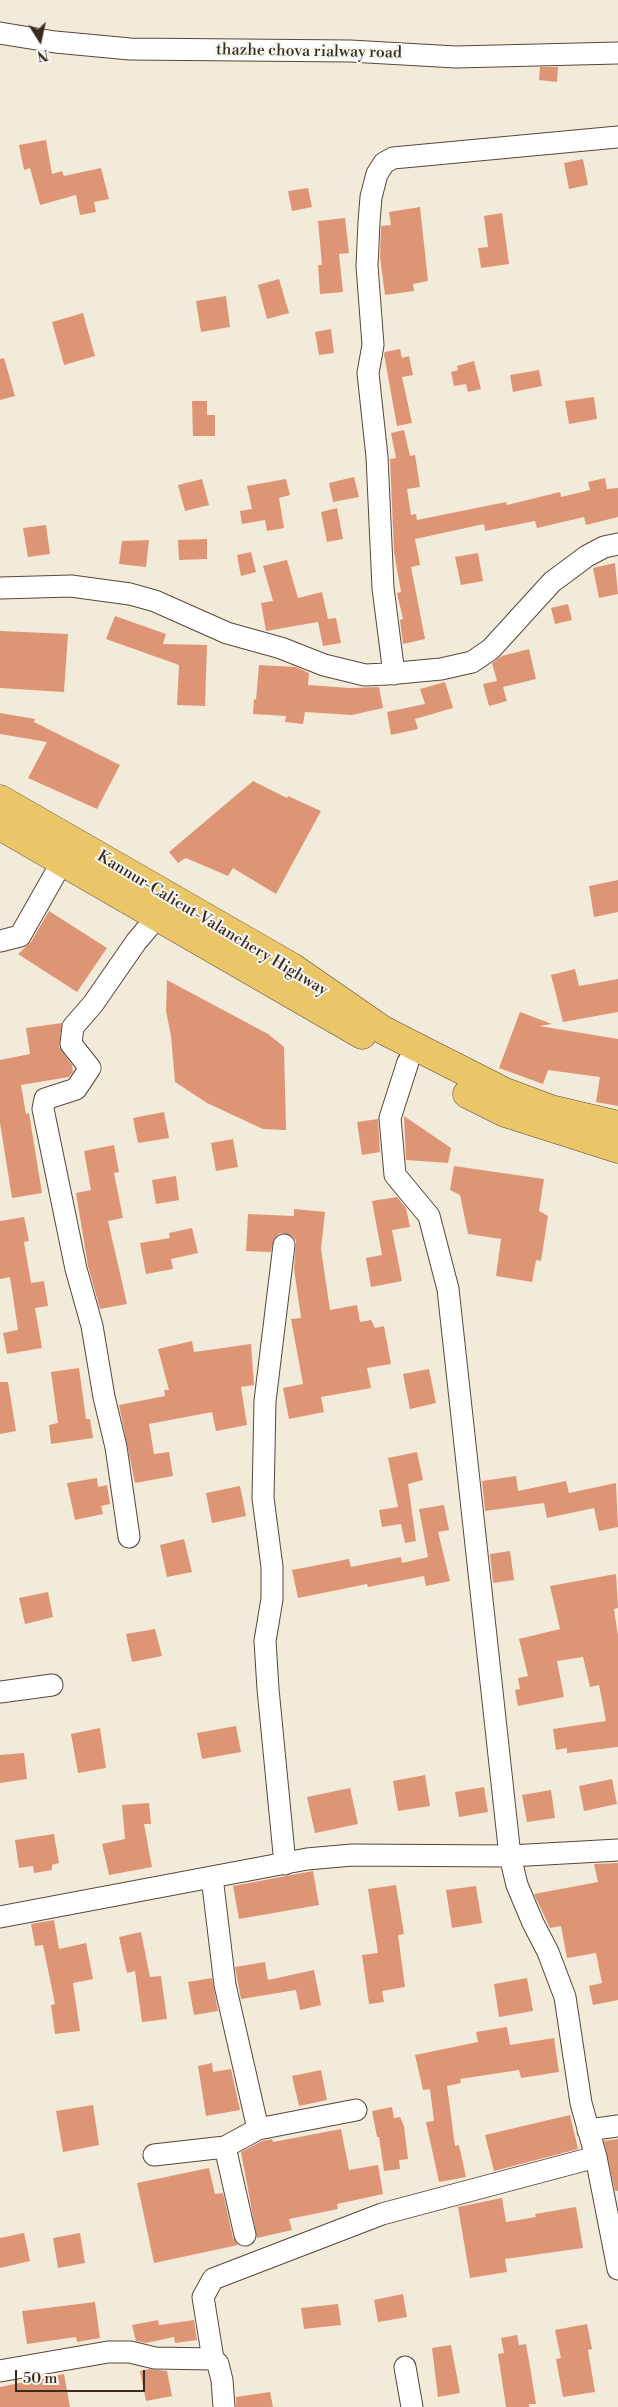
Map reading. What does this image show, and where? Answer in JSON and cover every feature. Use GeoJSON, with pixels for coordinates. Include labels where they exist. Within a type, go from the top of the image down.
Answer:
{"type":"FeatureCollection","features":[{"type":"Feature","properties":{"kind":"highway","name":"Kannur-Calicut-Valanchery Highway"},"geometry":{"type":"LineString","coordinates":[[0,799],[292,967],[383,1030],[503,1092],[551,1109],[618,1125]]}},
{"type":"Feature","properties":{"kind":"highway","name":"Kannur-Calicut-Valanchery Highway"},"geometry":{"type":"LineString","coordinates":[[0,826],[408,1062],[504,1113],[618,1149]]}},
{"type":"Feature","properties":{"kind":"street","name":"thazhe chova rialway road"},"geometry":{"type":"LineString","coordinates":[[0,33],[55,42],[130,49],[350,51],[456,57],[618,53]]}},
{"type":"Feature","properties":{"kind":"street"},"geometry":{"type":"LineString","coordinates":[[394,674],[382,588],[378,466],[368,373],[373,345],[367,266],[368,222],[370,197],[377,174],[384,163],[394,158],[618,137]]}},
{"type":"Feature","properties":{"kind":"street"},"geometry":{"type":"LineString","coordinates":[[0,588],[71,586],[130,594],[155,601],[227,633],[281,648],[324,665],[365,675],[394,674],[441,669],[472,662],[491,649],[552,582],[587,556],[604,547],[618,544]]}},
{"type":"Feature","properties":{"kind":"street"},"geometry":{"type":"LineString","coordinates":[[0,941],[20,936],[62,862]]}},
{"type":"Feature","properties":{"kind":"street"},"geometry":{"type":"LineString","coordinates":[[129,1537],[116,1447],[104,1396],[92,1326],[76,1269],[43,1109],[46,1099],[76,1089],[90,1068],[71,1044],[73,1027],[93,1004],[136,942],[157,917]]}},
{"type":"Feature","properties":{"kind":"street"},"geometry":{"type":"LineString","coordinates":[[408,1062],[390,1118],[395,1175],[429,1216],[448,1289],[510,1856],[518,1885],[548,1952],[565,1997],[576,2076],[596,2157],[618,2270]]}},
{"type":"Feature","properties":{"kind":"street"},"geometry":{"type":"LineString","coordinates":[[284,1246],[265,1401],[263,1498],[272,1567],[272,1599],[265,1641],[285,1864]]}},
{"type":"Feature","properties":{"kind":"street"},"geometry":{"type":"LineString","coordinates":[[0,1692],[52,1685]]}},
{"type":"Feature","properties":{"kind":"street"},"geometry":{"type":"LineString","coordinates":[[0,1917],[285,1864],[352,1855],[510,1856],[618,1850]]}},
{"type":"Feature","properties":{"kind":"street"},"geometry":{"type":"LineString","coordinates":[[212,1877],[225,1985],[258,2129]]}},
{"type":"Feature","properties":{"kind":"street"},"geometry":{"type":"LineString","coordinates":[[154,2155],[226,2147],[258,2129],[356,2110]]}},
{"type":"Feature","properties":{"kind":"street"},"geometry":{"type":"LineString","coordinates":[[588,2130],[618,2126]]}},
{"type":"Feature","properties":{"kind":"street"},"geometry":{"type":"LineString","coordinates":[[226,2147],[245,2235]]}},
{"type":"Feature","properties":{"kind":"street"},"geometry":{"type":"LineString","coordinates":[[224,2407],[222,2380],[218,2364],[213,2359],[203,2297],[213,2279],[382,2214],[596,2157]]}},
{"type":"Feature","properties":{"kind":"street"},"geometry":{"type":"LineString","coordinates":[[0,2371],[108,2352],[130,2352],[155,2358],[213,2359]]}},
{"type":"Feature","properties":{"kind":"street"},"geometry":{"type":"LineString","coordinates":[[405,2367],[412,2407]]}},
{"type":"Feature","properties":{"kind":"building"},"geometry":{"type":"Polygon","coordinates":[[[540,67],[558,67],[557,82],[539,80],[540,67]]]}},
{"type":"Feature","properties":{"kind":"building"},"geometry":{"type":"Polygon","coordinates":[[[46,140],[52,174],[62,171],[64,176],[101,168],[109,199],[94,202],[96,212],[80,215],[76,195],[40,205],[30,168],[24,170],[19,145],[46,140]]]}},
{"type":"Feature","properties":{"kind":"building"},"geometry":{"type":"Polygon","coordinates":[[[583,159],[588,185],[569,189],[564,163],[583,159]]]}},
{"type":"Feature","properties":{"kind":"building"},"geometry":{"type":"Polygon","coordinates":[[[308,188],[312,207],[292,211],[288,191],[308,188]]]}},
{"type":"Feature","properties":{"kind":"building"},"geometry":{"type":"Polygon","coordinates":[[[420,207],[428,281],[413,284],[414,291],[385,295],[380,257],[381,226],[391,225],[389,212],[420,207]]]}},
{"type":"Feature","properties":{"kind":"building"},"geometry":{"type":"Polygon","coordinates":[[[502,213],[509,264],[481,268],[478,248],[488,247],[484,216],[502,213]]]}},
{"type":"Feature","properties":{"kind":"building"},"geometry":{"type":"Polygon","coordinates":[[[345,218],[349,253],[339,254],[343,292],[320,294],[318,265],[322,265],[318,221],[345,218]]]}},
{"type":"Feature","properties":{"kind":"building"},"geometry":{"type":"Polygon","coordinates":[[[279,279],[289,313],[267,319],[258,285],[279,279]]]}},
{"type":"Feature","properties":{"kind":"building"},"geometry":{"type":"Polygon","coordinates":[[[226,296],[230,327],[201,332],[196,301],[226,296]]]}},
{"type":"Feature","properties":{"kind":"building"},"geometry":{"type":"Polygon","coordinates":[[[83,313],[95,356],[64,365],[52,322],[83,313]]]}},
{"type":"Feature","properties":{"kind":"building"},"geometry":{"type":"Polygon","coordinates":[[[331,329],[334,353],[319,355],[315,332],[331,329]]]}},
{"type":"Feature","properties":{"kind":"building"},"geometry":{"type":"Polygon","coordinates":[[[400,349],[402,358],[409,356],[413,375],[402,377],[412,423],[397,426],[384,354],[385,352],[400,349]]]}},
{"type":"Feature","properties":{"kind":"building"},"geometry":{"type":"Polygon","coordinates":[[[4,358],[15,396],[0,400],[0,359],[4,358]]]}},
{"type":"Feature","properties":{"kind":"building"},"geometry":{"type":"Polygon","coordinates":[[[474,361],[481,389],[468,392],[466,384],[454,386],[451,372],[458,370],[457,366],[474,361]]]}},
{"type":"Feature","properties":{"kind":"building"},"geometry":{"type":"Polygon","coordinates":[[[539,370],[542,386],[513,392],[510,375],[539,370]]]}},
{"type":"Feature","properties":{"kind":"building"},"geometry":{"type":"Polygon","coordinates":[[[594,397],[597,419],[569,424],[565,401],[594,397]]]}},
{"type":"Feature","properties":{"kind":"building"},"geometry":{"type":"Polygon","coordinates":[[[192,401],[207,401],[207,415],[215,415],[215,436],[193,436],[192,401]]]}},
{"type":"Feature","properties":{"kind":"building"},"geometry":{"type":"Polygon","coordinates":[[[404,430],[410,456],[415,455],[420,487],[407,489],[411,515],[416,514],[417,520],[506,502],[507,505],[560,492],[561,497],[590,490],[588,482],[605,478],[607,489],[618,488],[618,517],[586,525],[584,517],[537,528],[535,521],[485,531],[484,524],[415,539],[420,565],[411,567],[425,639],[403,644],[400,620],[403,619],[397,593],[401,592],[394,552],[390,459],[396,458],[391,433],[404,430]]]}},
{"type":"Feature","properties":{"kind":"building"},"geometry":{"type":"Polygon","coordinates":[[[354,477],[359,497],[333,502],[329,483],[354,477]]]}},
{"type":"Feature","properties":{"kind":"building"},"geometry":{"type":"Polygon","coordinates":[[[202,479],[209,505],[185,511],[178,485],[202,479]]]}},
{"type":"Feature","properties":{"kind":"building"},"geometry":{"type":"Polygon","coordinates":[[[286,479],[290,495],[279,498],[284,528],[267,531],[265,520],[242,524],[240,511],[252,509],[247,486],[286,479]]]}},
{"type":"Feature","properties":{"kind":"building"},"geometry":{"type":"Polygon","coordinates":[[[337,508],[343,539],[327,542],[321,512],[337,508]]]}},
{"type":"Feature","properties":{"kind":"building"},"geometry":{"type":"Polygon","coordinates":[[[46,525],[50,554],[28,557],[23,528],[46,525]]]}},
{"type":"Feature","properties":{"kind":"building"},"geometry":{"type":"Polygon","coordinates":[[[207,539],[207,559],[179,560],[178,540],[207,539]]]}},
{"type":"Feature","properties":{"kind":"building"},"geometry":{"type":"Polygon","coordinates":[[[149,540],[146,567],[119,564],[122,541],[149,540]]]}},
{"type":"Feature","properties":{"kind":"building"},"geometry":{"type":"Polygon","coordinates":[[[251,552],[256,572],[241,576],[237,555],[251,552]]]}},
{"type":"Feature","properties":{"kind":"building"},"geometry":{"type":"Polygon","coordinates":[[[478,553],[483,581],[461,585],[455,557],[478,553]]]}},
{"type":"Feature","properties":{"kind":"building"},"geometry":{"type":"Polygon","coordinates":[[[287,560],[298,598],[322,592],[328,619],[336,618],[341,643],[323,646],[318,622],[266,631],[261,603],[273,601],[263,566],[287,560]]]}},
{"type":"Feature","properties":{"kind":"building"},"geometry":{"type":"Polygon","coordinates":[[[615,563],[618,594],[599,598],[593,568],[615,563]]]}},
{"type":"Feature","properties":{"kind":"building"},"geometry":{"type":"Polygon","coordinates":[[[568,604],[572,620],[555,624],[551,608],[568,604]]]}},
{"type":"Feature","properties":{"kind":"building"},"geometry":{"type":"Polygon","coordinates":[[[115,616],[166,634],[163,644],[207,645],[205,706],[177,705],[179,665],[106,639],[115,616]]]}},
{"type":"Feature","properties":{"kind":"building"},"geometry":{"type":"Polygon","coordinates":[[[0,631],[68,634],[64,692],[0,688],[0,631]]]}},
{"type":"Feature","properties":{"kind":"building"},"geometry":{"type":"Polygon","coordinates":[[[529,649],[536,679],[503,687],[507,701],[489,706],[483,684],[497,681],[492,663],[502,656],[529,649]]]}},
{"type":"Feature","properties":{"kind":"building"},"geometry":{"type":"Polygon","coordinates":[[[259,665],[296,667],[309,673],[308,685],[350,688],[379,687],[383,708],[352,715],[305,712],[303,724],[285,722],[286,716],[253,714],[259,665]]]}},
{"type":"Feature","properties":{"kind":"building"},"geometry":{"type":"Polygon","coordinates":[[[445,682],[453,708],[415,719],[418,729],[391,735],[387,712],[425,704],[420,689],[445,682]]]}},
{"type":"Feature","properties":{"kind":"building"},"geometry":{"type":"Polygon","coordinates":[[[0,713],[35,719],[34,722],[120,765],[97,809],[28,778],[47,742],[0,734],[0,713]]]}},
{"type":"Feature","properties":{"kind":"building"},"geometry":{"type":"Polygon","coordinates":[[[253,781],[287,798],[288,796],[321,811],[276,894],[233,868],[228,876],[186,858],[178,863],[169,852],[253,781]]]}},
{"type":"Feature","properties":{"kind":"building"},"geometry":{"type":"Polygon","coordinates":[[[618,880],[618,912],[594,917],[589,886],[618,880]]]}},
{"type":"Feature","properties":{"kind":"building"},"geometry":{"type":"Polygon","coordinates":[[[49,911],[107,948],[77,992],[18,954],[31,942],[49,911]]]}},
{"type":"Feature","properties":{"kind":"building"},"geometry":{"type":"Polygon","coordinates":[[[575,969],[579,986],[618,979],[618,1012],[563,1022],[551,975],[575,969]]]}},
{"type":"Feature","properties":{"kind":"building"},"geometry":{"type":"Polygon","coordinates":[[[167,980],[268,1034],[284,1047],[286,1130],[263,1129],[207,1103],[175,1082],[171,1036],[166,1011],[167,980]]]}},
{"type":"Feature","properties":{"kind":"building"},"geometry":{"type":"Polygon","coordinates":[[[520,1012],[552,1024],[539,1026],[618,1039],[618,1106],[596,1102],[600,1077],[548,1070],[543,1084],[499,1068],[520,1012]]]}},
{"type":"Feature","properties":{"kind":"building"},"geometry":{"type":"Polygon","coordinates":[[[62,1023],[59,1047],[72,1065],[73,1072],[69,1077],[21,1085],[26,1114],[29,1113],[42,1193],[12,1198],[0,1123],[0,1060],[30,1054],[26,1028],[62,1023]]]}},
{"type":"Feature","properties":{"kind":"building"},"geometry":{"type":"Polygon","coordinates":[[[164,1112],[169,1138],[138,1143],[133,1118],[164,1112]]]}},
{"type":"Feature","properties":{"kind":"building"},"geometry":{"type":"Polygon","coordinates":[[[404,1116],[451,1148],[448,1163],[406,1160],[404,1116]]]}},
{"type":"Feature","properties":{"kind":"building"},"geometry":{"type":"Polygon","coordinates":[[[378,1119],[380,1152],[362,1155],[357,1122],[378,1119]]]}},
{"type":"Feature","properties":{"kind":"building"},"geometry":{"type":"Polygon","coordinates":[[[233,1139],[238,1167],[216,1171],[211,1143],[233,1139]]]}},
{"type":"Feature","properties":{"kind":"building"},"geometry":{"type":"Polygon","coordinates":[[[114,1145],[119,1172],[114,1173],[123,1218],[108,1221],[127,1304],[100,1309],[88,1266],[76,1193],[91,1190],[84,1151],[114,1145]]]}},
{"type":"Feature","properties":{"kind":"building"},"geometry":{"type":"Polygon","coordinates":[[[454,1166],[544,1179],[539,1211],[548,1216],[541,1261],[536,1260],[532,1282],[496,1276],[501,1239],[468,1234],[460,1195],[450,1190],[454,1166]]]}},
{"type":"Feature","properties":{"kind":"building"},"geometry":{"type":"Polygon","coordinates":[[[176,1176],[179,1200],[156,1204],[152,1180],[176,1176]]]}},
{"type":"Feature","properties":{"kind":"building"},"geometry":{"type":"Polygon","coordinates":[[[397,1197],[406,1208],[410,1227],[392,1230],[402,1281],[371,1287],[366,1258],[382,1255],[372,1201],[397,1197]]]}},
{"type":"Feature","properties":{"kind":"building"},"geometry":{"type":"Polygon","coordinates":[[[294,1209],[325,1212],[321,1249],[330,1310],[357,1305],[360,1322],[371,1320],[375,1328],[384,1326],[391,1364],[367,1368],[371,1388],[321,1397],[324,1412],[289,1419],[283,1388],[303,1384],[291,1319],[301,1318],[294,1269],[296,1241],[291,1235],[280,1233],[274,1238],[271,1252],[246,1251],[248,1214],[294,1216],[294,1209]]]}},
{"type":"Feature","properties":{"kind":"building"},"geometry":{"type":"Polygon","coordinates":[[[24,1217],[29,1241],[24,1242],[31,1283],[44,1281],[48,1306],[35,1308],[42,1348],[7,1354],[3,1333],[18,1330],[10,1277],[0,1279],[0,1221],[24,1217]]]}},
{"type":"Feature","properties":{"kind":"building"},"geometry":{"type":"Polygon","coordinates":[[[192,1228],[198,1253],[171,1259],[173,1269],[146,1274],[140,1243],[170,1238],[169,1233],[192,1228]]]}},
{"type":"Feature","properties":{"kind":"building"},"geometry":{"type":"Polygon","coordinates":[[[192,1341],[194,1352],[251,1344],[254,1385],[241,1387],[247,1425],[216,1431],[212,1412],[149,1424],[154,1454],[169,1452],[173,1476],[135,1483],[119,1405],[165,1396],[164,1390],[169,1390],[158,1349],[192,1341]]]}},
{"type":"Feature","properties":{"kind":"building"},"geometry":{"type":"Polygon","coordinates":[[[79,1368],[86,1419],[90,1419],[93,1438],[51,1444],[49,1425],[58,1423],[51,1372],[79,1368]]]}},
{"type":"Feature","properties":{"kind":"building"},"geometry":{"type":"Polygon","coordinates":[[[429,1369],[436,1403],[410,1409],[403,1374],[429,1369]]]}},
{"type":"Feature","properties":{"kind":"building"},"geometry":{"type":"Polygon","coordinates":[[[0,1382],[8,1382],[16,1431],[0,1434],[0,1382]]]}},
{"type":"Feature","properties":{"kind":"building"},"geometry":{"type":"Polygon","coordinates":[[[417,1452],[423,1480],[408,1484],[416,1541],[405,1543],[401,1524],[382,1527],[379,1510],[398,1507],[388,1458],[417,1452]]]}},
{"type":"Feature","properties":{"kind":"building"},"geometry":{"type":"Polygon","coordinates":[[[516,1476],[518,1491],[566,1481],[569,1493],[616,1483],[618,1527],[599,1531],[594,1508],[547,1518],[544,1503],[485,1511],[482,1481],[516,1476]]]}},
{"type":"Feature","properties":{"kind":"building"},"geometry":{"type":"Polygon","coordinates":[[[97,1478],[98,1487],[107,1485],[110,1504],[101,1506],[103,1514],[75,1520],[67,1483],[97,1478]]]}},
{"type":"Feature","properties":{"kind":"building"},"geometry":{"type":"Polygon","coordinates":[[[240,1486],[246,1516],[212,1523],[206,1493],[240,1486]]]}},
{"type":"Feature","properties":{"kind":"building"},"geometry":{"type":"Polygon","coordinates":[[[444,1505],[449,1530],[438,1532],[450,1581],[426,1586],[424,1576],[368,1587],[367,1584],[298,1598],[292,1570],[349,1559],[351,1567],[401,1557],[402,1563],[428,1557],[419,1509],[444,1505]]]}},
{"type":"Feature","properties":{"kind":"building"},"geometry":{"type":"Polygon","coordinates":[[[184,1539],[192,1572],[167,1577],[160,1545],[184,1539]]]}},
{"type":"Feature","properties":{"kind":"building"},"geometry":{"type":"Polygon","coordinates":[[[510,1551],[514,1580],[493,1583],[490,1554],[510,1551]]]}},
{"type":"Feature","properties":{"kind":"building"},"geometry":{"type":"Polygon","coordinates":[[[616,1574],[618,1608],[614,1609],[618,1636],[618,1747],[567,1753],[567,1748],[556,1750],[553,1729],[606,1721],[599,1685],[590,1687],[583,1657],[557,1661],[564,1697],[518,1706],[515,1690],[520,1689],[518,1678],[528,1676],[519,1639],[560,1629],[550,1586],[616,1574]]]}},
{"type":"Feature","properties":{"kind":"building"},"geometry":{"type":"Polygon","coordinates":[[[48,1592],[53,1617],[25,1624],[19,1598],[48,1592]]]}},
{"type":"Feature","properties":{"kind":"building"},"geometry":{"type":"Polygon","coordinates":[[[155,1629],[162,1656],[132,1662],[126,1634],[155,1629]]]}},
{"type":"Feature","properties":{"kind":"building"},"geometry":{"type":"Polygon","coordinates":[[[236,1726],[241,1752],[202,1759],[197,1733],[236,1726]]]}},
{"type":"Feature","properties":{"kind":"building"},"geometry":{"type":"Polygon","coordinates":[[[100,1728],[106,1768],[78,1773],[71,1734],[100,1728]]]}},
{"type":"Feature","properties":{"kind":"building"},"geometry":{"type":"Polygon","coordinates":[[[24,1753],[27,1779],[0,1783],[0,1755],[24,1753]]]}},
{"type":"Feature","properties":{"kind":"building"},"geometry":{"type":"Polygon","coordinates":[[[425,1775],[430,1806],[398,1811],[393,1781],[425,1775]]]}},
{"type":"Feature","properties":{"kind":"building"},"geometry":{"type":"Polygon","coordinates":[[[612,1779],[617,1804],[584,1811],[579,1786],[612,1779]]]}},
{"type":"Feature","properties":{"kind":"building"},"geometry":{"type":"Polygon","coordinates":[[[484,1787],[488,1812],[459,1817],[455,1792],[484,1787]]]}},
{"type":"Feature","properties":{"kind":"building"},"geometry":{"type":"Polygon","coordinates":[[[350,1788],[358,1824],[315,1833],[307,1797],[350,1788]]]}},
{"type":"Feature","properties":{"kind":"building"},"geometry":{"type":"Polygon","coordinates":[[[551,1790],[555,1818],[527,1822],[522,1795],[551,1790]]]}},
{"type":"Feature","properties":{"kind":"building"},"geometry":{"type":"Polygon","coordinates":[[[149,1803],[151,1824],[144,1824],[152,1867],[109,1875],[102,1844],[125,1839],[122,1805],[149,1803]]]}},
{"type":"Feature","properties":{"kind":"building"},"geometry":{"type":"Polygon","coordinates":[[[54,1834],[59,1863],[52,1865],[52,1870],[34,1873],[33,1866],[19,1868],[15,1840],[54,1834]]]}},
{"type":"Feature","properties":{"kind":"building"},"geometry":{"type":"Polygon","coordinates":[[[618,1863],[618,2000],[593,2005],[589,1986],[602,1983],[596,1953],[567,1958],[561,1926],[550,1928],[534,1894],[598,1882],[594,1864],[618,1863]]]}},
{"type":"Feature","properties":{"kind":"building"},"geometry":{"type":"Polygon","coordinates":[[[313,1871],[319,1905],[239,1919],[233,1886],[313,1871]]]}},
{"type":"Feature","properties":{"kind":"building"},"geometry":{"type":"Polygon","coordinates":[[[396,1885],[404,1934],[398,1935],[405,1987],[382,1991],[384,2002],[369,2004],[362,1955],[378,1953],[368,1889],[396,1885]]]}},
{"type":"Feature","properties":{"kind":"building"},"geometry":{"type":"Polygon","coordinates":[[[476,1886],[482,1923],[452,1928],[446,1890],[476,1886]]]}},
{"type":"Feature","properties":{"kind":"building"},"geometry":{"type":"Polygon","coordinates":[[[54,1920],[59,1949],[86,1943],[93,1979],[73,1983],[80,2031],[55,2034],[51,2005],[55,2004],[43,1945],[35,1946],[31,1924],[54,1920]]]}},
{"type":"Feature","properties":{"kind":"building"},"geometry":{"type":"Polygon","coordinates":[[[141,1932],[150,1977],[161,1976],[167,2019],[142,2022],[135,1971],[127,1973],[119,1937],[141,1932]]]}},
{"type":"Feature","properties":{"kind":"building"},"geometry":{"type":"Polygon","coordinates":[[[265,1962],[268,1980],[314,1970],[321,2005],[300,2010],[296,1990],[241,1999],[235,1967],[265,1962]]]}},
{"type":"Feature","properties":{"kind":"building"},"geometry":{"type":"Polygon","coordinates":[[[212,1978],[218,2011],[194,2015],[188,1982],[212,1978]]]}},
{"type":"Feature","properties":{"kind":"building"},"geometry":{"type":"Polygon","coordinates":[[[527,1978],[533,2011],[499,2017],[494,1984],[527,1978]]]}},
{"type":"Feature","properties":{"kind":"building"},"geometry":{"type":"Polygon","coordinates":[[[507,2027],[510,2045],[554,2038],[559,2072],[521,2078],[519,2070],[460,2079],[461,2083],[447,2086],[455,2146],[459,2145],[466,2177],[439,2182],[426,2122],[434,2121],[430,2089],[423,2090],[415,2055],[478,2042],[476,2032],[507,2027]]]}},
{"type":"Feature","properties":{"kind":"building"},"geometry":{"type":"Polygon","coordinates":[[[212,2063],[213,2072],[231,2069],[240,2110],[206,2116],[198,2066],[212,2063]]]}},
{"type":"Feature","properties":{"kind":"building"},"geometry":{"type":"Polygon","coordinates":[[[321,2070],[327,2100],[299,2106],[292,2076],[321,2070]]]}},
{"type":"Feature","properties":{"kind":"building"},"geometry":{"type":"Polygon","coordinates":[[[93,2105],[99,2145],[63,2152],[56,2111],[93,2105]]]}},
{"type":"Feature","properties":{"kind":"building"},"geometry":{"type":"Polygon","coordinates":[[[392,2107],[394,2118],[400,2117],[404,2126],[408,2159],[399,2160],[400,2169],[384,2171],[379,2137],[377,2137],[372,2111],[392,2107]]]}},
{"type":"Feature","properties":{"kind":"building"},"geometry":{"type":"Polygon","coordinates":[[[570,2115],[578,2149],[494,2171],[485,2135],[570,2115]]]}},
{"type":"Feature","properties":{"kind":"building"},"geometry":{"type":"Polygon","coordinates":[[[341,2129],[349,2170],[378,2165],[383,2194],[337,2204],[338,2209],[289,2219],[292,2230],[257,2238],[241,2152],[262,2141],[272,2139],[273,2142],[341,2129]]]}},
{"type":"Feature","properties":{"kind":"building"},"geometry":{"type":"Polygon","coordinates":[[[618,2139],[618,2191],[615,2191],[604,2141],[618,2139]]]}},
{"type":"Feature","properties":{"kind":"building"},"geometry":{"type":"Polygon","coordinates":[[[209,2168],[215,2194],[223,2193],[233,2238],[238,2245],[154,2263],[137,2183],[209,2168]]]}},
{"type":"Feature","properties":{"kind":"building"},"geometry":{"type":"Polygon","coordinates":[[[502,2198],[506,2222],[536,2217],[535,2214],[576,2207],[583,2248],[505,2259],[507,2272],[470,2278],[458,2207],[502,2198]]]}},
{"type":"Feature","properties":{"kind":"building"},"geometry":{"type":"Polygon","coordinates":[[[24,2233],[30,2261],[0,2268],[0,2238],[24,2233]]]}},
{"type":"Feature","properties":{"kind":"building"},"geometry":{"type":"Polygon","coordinates":[[[80,2233],[85,2263],[58,2268],[53,2238],[80,2233]]]}},
{"type":"Feature","properties":{"kind":"building"},"geometry":{"type":"Polygon","coordinates":[[[403,2294],[407,2317],[378,2322],[374,2300],[403,2294]]]}},
{"type":"Feature","properties":{"kind":"building"},"geometry":{"type":"Polygon","coordinates":[[[95,2302],[100,2338],[77,2342],[76,2337],[27,2344],[22,2311],[95,2302]]]}},
{"type":"Feature","properties":{"kind":"building"},"geometry":{"type":"Polygon","coordinates":[[[338,2304],[341,2325],[304,2329],[301,2308],[338,2304]]]}},
{"type":"Feature","properties":{"kind":"building"},"geometry":{"type":"Polygon","coordinates":[[[158,2320],[159,2325],[194,2320],[197,2340],[175,2343],[174,2337],[146,2343],[136,2341],[132,2325],[158,2320]]]}},
{"type":"Feature","properties":{"kind":"building"},"geometry":{"type":"Polygon","coordinates":[[[587,2324],[592,2349],[588,2350],[595,2392],[563,2397],[556,2359],[561,2358],[555,2330],[587,2324]]]}},
{"type":"Feature","properties":{"kind":"building"},"geometry":{"type":"Polygon","coordinates":[[[517,2335],[519,2345],[526,2344],[530,2367],[536,2404],[529,2404],[529,2407],[506,2407],[498,2354],[504,2353],[501,2338],[517,2335]]]}},
{"type":"Feature","properties":{"kind":"building"},"geometry":{"type":"Polygon","coordinates":[[[451,2345],[460,2393],[438,2397],[432,2348],[451,2345]]]}},
{"type":"Feature","properties":{"kind":"building"},"geometry":{"type":"Polygon","coordinates":[[[149,2369],[167,2371],[172,2396],[146,2401],[140,2371],[149,2369]]]}},
{"type":"Feature","properties":{"kind":"building"},"geometry":{"type":"Polygon","coordinates":[[[64,2374],[70,2407],[0,2407],[0,2387],[64,2374]]]}},
{"type":"Feature","properties":{"kind":"building"},"geometry":{"type":"Polygon","coordinates":[[[270,2392],[273,2407],[236,2407],[236,2397],[270,2392]]]}}]}
